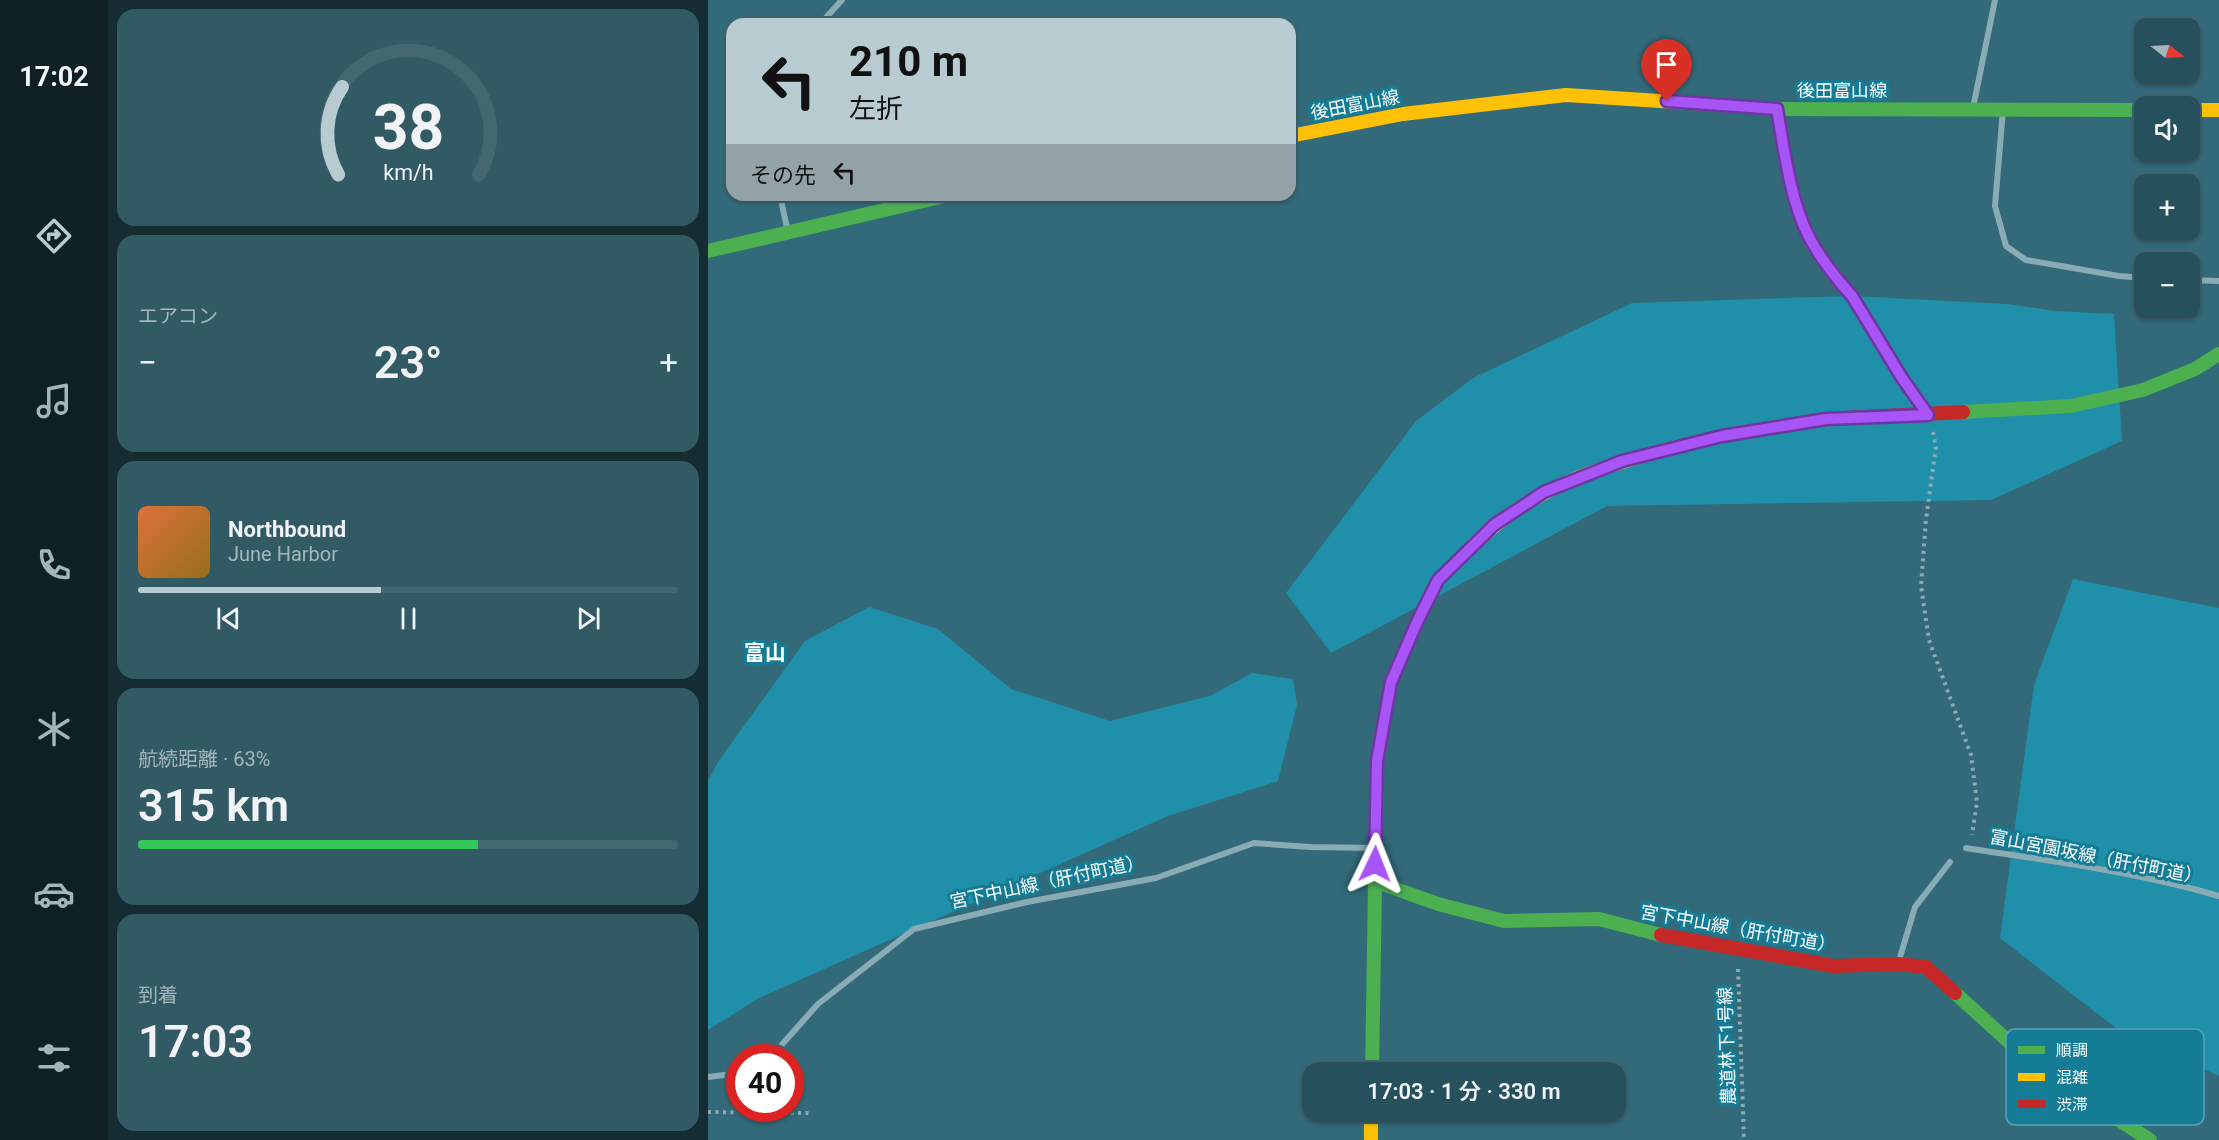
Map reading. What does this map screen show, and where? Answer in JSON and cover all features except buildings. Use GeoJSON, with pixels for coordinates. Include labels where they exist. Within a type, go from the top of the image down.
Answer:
{"type":"FeatureCollection","features":[{"type":"Feature","properties":{"kind":"street"},"geometry":{"type":"LineString","coordinates":[[826,18],[842,0]]}},
{"type":"Feature","properties":{"kind":"street"},"geometry":{"type":"LineString","coordinates":[[1973,108],[1995,0]]}},
{"type":"Feature","properties":{"kind":"street","name":"後田富山線"},"geometry":{"type":"LineString","coordinates":[[1296,135],[1403,114],[1566,95],[1777,109],[2134,110]]}},
{"type":"Feature","properties":{"kind":"street"},"geometry":{"type":"LineString","coordinates":[[1777,109],[1789,180],[1808,235],[1841,284],[1852,296],[1902,378],[1928,415]]}},
{"type":"Feature","properties":{"kind":"street"},"geometry":{"type":"LineString","coordinates":[[2003,109],[1995,206],[2006,246],[2026,260],[2134,277]]}},
{"type":"Feature","properties":{"kind":"street"},"geometry":{"type":"LineString","coordinates":[[2200,110],[2219,111]]}},
{"type":"Feature","properties":{"kind":"street"},"geometry":{"type":"LineString","coordinates":[[781,201],[788,233]]}},
{"type":"Feature","properties":{"kind":"street"},"geometry":{"type":"LineString","coordinates":[[708,251],[924,201]]}},
{"type":"Feature","properties":{"kind":"street"},"geometry":{"type":"LineString","coordinates":[[2200,280],[2219,281]]}},
{"type":"Feature","properties":{"kind":"street"},"geometry":{"type":"LineString","coordinates":[[1372,1062],[1377,761],[1391,682],[1438,580],[1494,525],[1544,492],[1622,461],[1722,436],[1826,419],[2071,406],[2143,390],[2195,369],[2219,354]]}},
{"type":"Feature","properties":{"kind":"street","name":"宮下中山線（肝付町道）"},"geometry":{"type":"LineString","coordinates":[[782,1044],[818,1004],[914,929],[1027,902],[1156,878],[1254,843],[1376,848]]}},
{"type":"Feature","properties":{"kind":"street","name":"富山宮園坂線（肝付町道）"},"geometry":{"type":"LineString","coordinates":[[1966,848],[2069,864],[2195,889],[2219,896]]}},
{"type":"Feature","properties":{"kind":"street"},"geometry":{"type":"LineString","coordinates":[[1898,964],[1915,907],[1950,862]]}},
{"type":"Feature","properties":{"kind":"street","name":"宮下中山線（肝付町道）"},"geometry":{"type":"LineString","coordinates":[[1374,881],[1438,904],[1504,921],[1599,919],[1675,939],[1833,966],[1898,964],[1926,967],[2006,1039]]}},
{"type":"Feature","properties":{"kind":"street"},"geometry":{"type":"LineString","coordinates":[[708,1077],[726,1075]]}},
{"type":"Feature","properties":{"kind":"street"},"geometry":{"type":"LineString","coordinates":[[1371,1122],[1371,1140]]}},
{"type":"Feature","properties":{"kind":"street","name":"宮下中山線（肝付町道）"},"geometry":{"type":"LineString","coordinates":[[2127,1125],[2150,1140]]}},
{"type":"Feature","properties":{"kind":"path"},"geometry":{"type":"LineString","coordinates":[[1928,415],[1936,447],[1926,519],[1921,586],[1929,640],[1971,755],[1977,802],[1972,837],[1966,848]]}},
{"type":"Feature","properties":{"kind":"path","name":"農道林下1号線"},"geometry":{"type":"LineString","coordinates":[[1737,950],[1744,1140]]}},
{"type":"Feature","properties":{"kind":"path"},"geometry":{"type":"LineString","coordinates":[[708,1112],[810,1113]]}},
{"type":"Feature","properties":{"kind":"shaded area"},"geometry":{"type":"Polygon","coordinates":[[[1852,296],[2007,304],[2056,311],[2114,314],[2122,441],[1991,500],[1607,506],[1331,653],[1286,593],[1416,421],[1473,378],[1632,303],[1852,296]]]}},
{"type":"Feature","properties":{"kind":"shaded area"},"geometry":{"type":"Polygon","coordinates":[[[2073,579],[2219,608],[2219,1076],[2204,1069],[2204,1029],[2117,1029],[2000,938],[2034,685],[2073,579]]]}},
{"type":"Feature","properties":{"kind":"shaded area"},"geometry":{"type":"Polygon","coordinates":[[[869,607],[938,629],[1011,689],[1110,721],[1210,696],[1252,673],[1293,679],[1297,705],[1278,781],[1168,816],[759,998],[708,1030],[708,781],[718,762],[805,641],[869,607]]]}},
{"type":"Feature","properties":{"kind":"traffic: fast"},"geometry":{"type":"LineString","coordinates":[[1692,103],[1777,109],[2134,110]]}},
{"type":"Feature","properties":{"kind":"traffic: fast"},"geometry":{"type":"LineString","coordinates":[[708,251],[923,201]]}},
{"type":"Feature","properties":{"kind":"traffic: fast"},"geometry":{"type":"LineString","coordinates":[[1963,412],[2071,406],[2143,390],[2195,369],[2219,354]]}},
{"type":"Feature","properties":{"kind":"traffic: fast"},"geometry":{"type":"LineString","coordinates":[[1372,1062],[1377,762]]}},
{"type":"Feature","properties":{"kind":"traffic: fast"},"geometry":{"type":"LineString","coordinates":[[1374,881],[1438,904],[1504,921],[1599,919],[1661,935]]}},
{"type":"Feature","properties":{"kind":"traffic: fast"},"geometry":{"type":"LineString","coordinates":[[1955,993],[2006,1039]]}},
{"type":"Feature","properties":{"kind":"traffic: fast"},"geometry":{"type":"LineString","coordinates":[[2127,1125],[2150,1140]]}},
{"type":"Feature","properties":{"kind":"traffic: slow"},"geometry":{"type":"LineString","coordinates":[[1296,135],[1403,114],[1566,95],[1692,103]]}},
{"type":"Feature","properties":{"kind":"traffic: slow"},"geometry":{"type":"LineString","coordinates":[[2200,110],[2219,110]]}},
{"type":"Feature","properties":{"kind":"traffic: slow"},"geometry":{"type":"LineString","coordinates":[[1472,546],[1519,508],[1569,481],[1623,462],[1680,446]]}},
{"type":"Feature","properties":{"kind":"traffic: slow"},"geometry":{"type":"LineString","coordinates":[[1371,1122],[1371,1140]]}},
{"type":"Feature","properties":{"kind":"traffic: jam"},"geometry":{"type":"LineString","coordinates":[[1680,446],[1722,436],[1826,419],[1963,412]]}},
{"type":"Feature","properties":{"kind":"traffic: jam"},"geometry":{"type":"LineString","coordinates":[[1377,762],[1391,682],[1418,620],[1438,580],[1472,546]]}},
{"type":"Feature","properties":{"kind":"traffic: jam"},"geometry":{"type":"LineString","coordinates":[[1661,935],[1833,966],[1898,964],[1926,967],[1955,993]]}},
{"type":"Feature","properties":{"kind":"district","name":"富山"},"geometry":{"type":"Point","coordinates":[765,653]}},
{"type":"Feature","properties":{"kind":"route"},"geometry":{"type":"LineString","coordinates":[[1375,864],[1377,761],[1391,682],[1438,580],[1494,525],[1544,492],[1622,461],[1722,436],[1826,419],[1928,415],[1902,378],[1852,296],[1841,284],[1808,235],[1789,180],[1777,109],[1667,101]]}}]}
